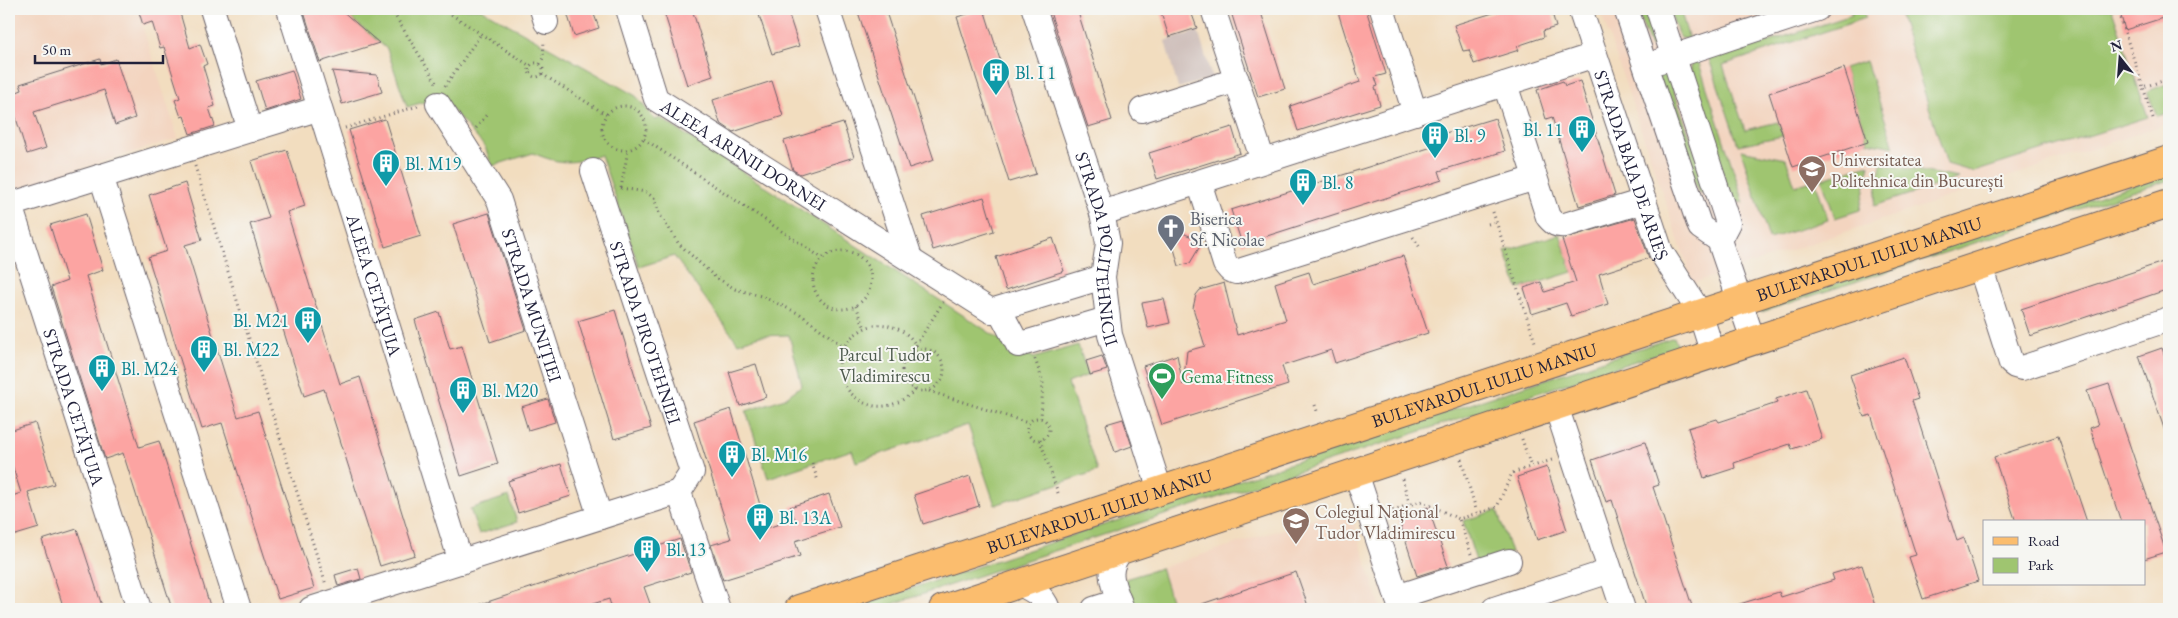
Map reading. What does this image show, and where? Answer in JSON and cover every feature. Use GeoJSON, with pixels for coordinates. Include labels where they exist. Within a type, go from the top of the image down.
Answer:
{"type":"FeatureCollection","features":[{"type":"Feature","properties":{"kind":"main road","name":"BULEVARDUL IULIU MANIU"},"geometry":{"type":"LineString","coordinates":[[798,609],[2169,160]]}},
{"type":"Feature","properties":{"kind":"main road"},"geometry":{"type":"LineString","coordinates":[[943,609],[2169,204]]}},
{"type":"Feature","properties":{"kind":"street"},"geometry":{"type":"LineString","coordinates":[[212,9],[250,130]]}},
{"type":"Feature","properties":{"kind":"street","name":"ALEEA CETĂȚUIA"},"geometry":{"type":"LineString","coordinates":[[289,9],[461,562]]}},
{"type":"Feature","properties":{"kind":"street","name":"ALEEA ARINII DORNEI"},"geometry":{"type":"LineString","coordinates":[[628,9],[656,99],[991,311],[999,309]]}},
{"type":"Feature","properties":{"kind":"street"},"geometry":{"type":"LineString","coordinates":[[827,9],[910,258]]}},
{"type":"Feature","properties":{"kind":"street","name":"STRADA POLITEHNICII"},"geometry":{"type":"LineString","coordinates":[[1034,9],[1102,213],[1108,242],[1104,277],[1110,335],[1160,490]]}},
{"type":"Feature","properties":{"kind":"street"},"geometry":{"type":"LineString","coordinates":[[1213,9],[1263,161]]}},
{"type":"Feature","properties":{"kind":"street"},"geometry":{"type":"LineString","coordinates":[[1382,9],[1415,113]]}},
{"type":"Feature","properties":{"kind":"street","name":"STRADA BAIA DE ARIEȘ"},"geometry":{"type":"LineString","coordinates":[[1580,9],[1661,252],[1700,313],[1713,354]]}},
{"type":"Feature","properties":{"kind":"street"},"geometry":{"type":"LineString","coordinates":[[1626,9],[1700,227],[1719,240],[1753,340]]}},
{"type":"Feature","properties":{"kind":"street"},"geometry":{"type":"LineString","coordinates":[[1658,9],[1728,222],[1719,240]]}},
{"type":"Feature","properties":{"kind":"street"},"geometry":{"type":"LineString","coordinates":[[1645,66],[1817,9]]}},
{"type":"Feature","properties":{"kind":"street"},"geometry":{"type":"LineString","coordinates":[[1102,213],[1596,55]]}},
{"type":"Feature","properties":{"kind":"street"},"geometry":{"type":"LineString","coordinates":[[1142,110],[1237,80]]}},
{"type":"Feature","properties":{"kind":"street"},"geometry":{"type":"LineString","coordinates":[[1505,84],[1548,218],[1558,226],[1565,226],[1644,200]]}},
{"type":"Feature","properties":{"kind":"street","name":"STRADA MUNIȚIEI"},"geometry":{"type":"LineString","coordinates":[[428,105],[499,200],[600,517]]}},
{"type":"Feature","properties":{"kind":"street","name":"STRADA CETĂȚUIA"},"geometry":{"type":"LineString","coordinates":[[139,609],[9,205],[320,108]]}},
{"type":"Feature","properties":{"kind":"street","name":"STRADA PIROTEHNIEI"},"geometry":{"type":"LineString","coordinates":[[592,171],[692,472],[679,492]]}},
{"type":"Feature","properties":{"kind":"street"},"geometry":{"type":"LineString","coordinates":[[101,176],[239,609]]}},
{"type":"Feature","properties":{"kind":"street"},"geometry":{"type":"LineString","coordinates":[[1199,182],[1225,264],[1230,270],[1236,272],[1535,178]]}},
{"type":"Feature","properties":{"kind":"street"},"geometry":{"type":"LineString","coordinates":[[1980,266],[2011,363],[2022,368],[2169,319]]}},
{"type":"Feature","properties":{"kind":"street"},"geometry":{"type":"LineString","coordinates":[[1104,277],[999,309],[1018,345],[1107,319]]}},
{"type":"Feature","properties":{"kind":"street"},"geometry":{"type":"LineString","coordinates":[[1556,406],[1623,609]]}},
{"type":"Feature","properties":{"kind":"street"},"geometry":{"type":"LineString","coordinates":[[1356,472],[1399,603],[1476,571],[1509,561]]}},
{"type":"Feature","properties":{"kind":"street"},"geometry":{"type":"LineString","coordinates":[[311,609],[679,492],[718,609]]}},
{"type":"Feature","properties":{"kind":"street"},"geometry":{"type":"LineString","coordinates":[[1094,609],[1121,605],[1110,572],[1116,557],[1122,550]]}},
{"type":"Feature","properties":{"kind":"street"},"geometry":{"type":"LineString","coordinates":[[1494,609],[1610,571]]}},
{"type":"Feature","properties":{"kind":"street"},"geometry":{"type":"LineString","coordinates":[[1020,584],[1035,591],[1046,603],[1048,609]]}},
{"type":"Feature","properties":{"kind":"path"},"geometry":{"type":"LineString","coordinates":[[391,9],[441,91],[481,34]]}},
{"type":"Feature","properties":{"kind":"path"},"geometry":{"type":"LineString","coordinates":[[443,9],[530,66]]}},
{"type":"Feature","properties":{"kind":"path"},"geometry":{"type":"LineString","coordinates":[[2117,9],[2154,118]]}},
{"type":"Feature","properties":{"kind":"path"},"geometry":{"type":"LineString","coordinates":[[536,62],[540,64],[543,67],[542,74],[539,77],[532,77],[528,71],[530,66],[536,62]]}},
{"type":"Feature","properties":{"kind":"path"},"geometry":{"type":"LineString","coordinates":[[542,74],[606,115]]}},
{"type":"Feature","properties":{"kind":"path"},"geometry":{"type":"LineString","coordinates":[[2143,87],[2169,79]]}},
{"type":"Feature","properties":{"kind":"path"},"geometry":{"type":"LineString","coordinates":[[328,134],[428,105]]}},
{"type":"Feature","properties":{"kind":"path"},"geometry":{"type":"LineString","coordinates":[[619,107],[633,108],[644,118],[646,125],[644,139],[640,144],[628,150],[615,149],[605,140],[602,127],[606,115],[619,107]]}},
{"type":"Feature","properties":{"kind":"path"},"geometry":{"type":"LineString","coordinates":[[470,123],[476,130],[488,113]]}},
{"type":"Feature","properties":{"kind":"path"},"geometry":{"type":"LineString","coordinates":[[644,139],[822,258]]}},
{"type":"Feature","properties":{"kind":"path"},"geometry":{"type":"LineString","coordinates":[[189,149],[327,587],[335,602]]}},
{"type":"Feature","properties":{"kind":"path"},"geometry":{"type":"LineString","coordinates":[[621,188],[646,192],[654,198],[660,215],[679,244],[714,276],[735,289],[761,296],[800,314],[844,346]]}},
{"type":"Feature","properties":{"kind":"path"},"geometry":{"type":"LineString","coordinates":[[1486,193],[1535,342]]}},
{"type":"Feature","properties":{"kind":"path"},"geometry":{"type":"LineString","coordinates":[[1488,224],[1496,222]]}},
{"type":"Feature","properties":{"kind":"path"},"geometry":{"type":"LineString","coordinates":[[838,251],[847,252],[863,260],[868,267],[871,285],[868,293],[856,306],[847,310],[828,307],[815,293],[812,284],[813,274],[822,258],[838,251]]}},
{"type":"Feature","properties":{"kind":"path"},"geometry":{"type":"LineString","coordinates":[[916,345],[952,287]]}},
{"type":"Feature","properties":{"kind":"path"},"geometry":{"type":"LineString","coordinates":[[856,306],[865,328]]}},
{"type":"Feature","properties":{"kind":"path"},"geometry":{"type":"LineString","coordinates":[[914,390],[906,399],[894,405],[882,407],[869,406],[848,392],[842,381],[839,368],[840,356],[844,346],[854,334],[876,325],[899,329],[909,336],[918,350]]}},
{"type":"Feature","properties":{"kind":"path"},"geometry":{"type":"LineString","coordinates":[[1028,342],[1042,382],[1041,418]]}},
{"type":"Feature","properties":{"kind":"path"},"geometry":{"type":"LineString","coordinates":[[928,390],[936,387],[940,382],[943,368],[937,355],[931,351],[918,350],[906,357],[902,368],[905,380],[914,390],[928,390],[1028,424]]}},
{"type":"Feature","properties":{"kind":"path"},"geometry":{"type":"LineString","coordinates":[[1315,405],[1317,411]]}},
{"type":"Feature","properties":{"kind":"path"},"geometry":{"type":"LineString","coordinates":[[1034,418],[1041,418],[1047,422],[1049,429],[1046,436],[1040,440],[1030,437],[1026,430],[1028,424],[1034,418]]}},
{"type":"Feature","properties":{"kind":"path"},"geometry":{"type":"LineString","coordinates":[[1522,438],[1531,467]]}},
{"type":"Feature","properties":{"kind":"path"},"geometry":{"type":"LineString","coordinates":[[1040,440],[1059,496]]}},
{"type":"Feature","properties":{"kind":"path"},"geometry":{"type":"LineString","coordinates":[[1371,517],[1421,501],[1459,519],[1478,515],[1497,507],[1512,473],[1572,453]]}},
{"type":"Feature","properties":{"kind":"path"},"geometry":{"type":"LineString","coordinates":[[1461,459],[1478,515]]}},
{"type":"Feature","properties":{"kind":"path"},"geometry":{"type":"LineString","coordinates":[[812,463],[818,481]]}},
{"type":"Feature","properties":{"kind":"path"},"geometry":{"type":"LineString","coordinates":[[1402,478],[1410,505]]}},
{"type":"Feature","properties":{"kind":"path"},"geometry":{"type":"LineString","coordinates":[[1459,519],[1476,571]]}},
{"type":"Feature","properties":{"kind":"shaded area"},"geometry":{"type":"Polygon","coordinates":[[[9,9],[137,9],[178,138],[9,191],[9,9]]]}},
{"type":"Feature","properties":{"kind":"shaded area","name":"Universitatea Politehnica din București"},"geometry":{"type":"Polygon","coordinates":[[[1600,9],[2169,9],[2169,123],[1693,283],[1600,9]]]}},
{"type":"Feature","properties":{"kind":"shaded area"},"geometry":{"type":"Polygon","coordinates":[[[1198,31],[1212,78],[1178,88],[1165,41],[1198,31]]]}},
{"type":"Feature","properties":{"kind":"shaded area","name":"Colegiul Național Tudor Vladimirescu"},"geometry":{"type":"Polygon","coordinates":[[[1349,508],[1381,609],[1135,609],[1125,579],[1349,508]]]}},
{"type":"Feature","properties":{"kind":"green space","name":"Parcul Tudor Vladimirescu"},"geometry":{"type":"Polygon","coordinates":[[[340,9],[481,9],[636,96],[655,120],[660,118],[1001,340],[1034,358],[1078,345],[1088,375],[1068,383],[1097,471],[995,505],[968,425],[856,462],[852,450],[768,478],[746,411],[785,398],[802,385],[789,335],[760,336],[738,343],[674,256],[639,267],[601,155],[567,162],[551,160],[533,153],[492,166],[485,147],[441,97],[407,107],[387,49],[340,9]]]}},
{"type":"Feature","properties":{"kind":"green space"},"geometry":{"type":"Polygon","coordinates":[[[1636,9],[1651,9],[1660,43],[1656,47],[1651,47],[1636,9]]]}},
{"type":"Feature","properties":{"kind":"green space"},"geometry":{"type":"Polygon","coordinates":[[[1669,9],[1680,9],[1689,39],[1681,38],[1678,34],[1669,9]]]}},
{"type":"Feature","properties":{"kind":"green space"},"geometry":{"type":"Polygon","coordinates":[[[1850,9],[1863,9],[1866,18],[1723,65],[1745,130],[1778,122],[1783,136],[1738,145],[1706,50],[1717,47],[1721,57],[1852,15],[1850,9]]]}},
{"type":"Feature","properties":{"kind":"green space"},"geometry":{"type":"Polygon","coordinates":[[[1898,9],[2112,9],[2148,117],[1974,172],[1947,164],[1898,9]]]}},
{"type":"Feature","properties":{"kind":"green space"},"geometry":{"type":"Polygon","coordinates":[[[1696,54],[1744,203],[1732,201],[1690,75],[1692,60],[1696,54]]]}},
{"type":"Feature","properties":{"kind":"green space"},"geometry":{"type":"Polygon","coordinates":[[[1866,61],[1894,147],[1868,142],[1844,68],[1866,61]]]}},
{"type":"Feature","properties":{"kind":"green space"},"geometry":{"type":"Polygon","coordinates":[[[1665,65],[1708,189],[1703,193],[1698,192],[1657,74],[1665,65]]]}},
{"type":"Feature","properties":{"kind":"green space"},"geometry":{"type":"Polygon","coordinates":[[[2169,83],[2169,113],[2157,116],[2148,91],[2169,83]]]}},
{"type":"Feature","properties":{"kind":"green space"},"geometry":{"type":"Polygon","coordinates":[[[1741,150],[1786,159],[1795,186],[1815,180],[1828,220],[1769,239],[1741,150]]]}},
{"type":"Feature","properties":{"kind":"green space"},"geometry":{"type":"Polygon","coordinates":[[[1881,164],[1959,178],[1874,206],[1881,164]]]}},
{"type":"Feature","properties":{"kind":"green space"},"geometry":{"type":"Polygon","coordinates":[[[1869,165],[1860,210],[1835,218],[1822,179],[1869,165]]]}},
{"type":"Feature","properties":{"kind":"green space"},"geometry":{"type":"Polygon","coordinates":[[[2169,173],[2169,180],[1762,312],[1759,309],[2169,173]]]}},
{"type":"Feature","properties":{"kind":"green space"},"geometry":{"type":"Polygon","coordinates":[[[1560,234],[1572,272],[1518,289],[1505,251],[1560,234]]]}},
{"type":"Feature","properties":{"kind":"green space"},"geometry":{"type":"Polygon","coordinates":[[[1674,337],[1678,347],[877,609],[849,609],[1674,337]]]}},
{"type":"Feature","properties":{"kind":"green space"},"geometry":{"type":"Polygon","coordinates":[[[509,496],[517,522],[479,534],[470,509],[509,496]]]}},
{"type":"Feature","properties":{"kind":"green space"},"geometry":{"type":"Polygon","coordinates":[[[1497,510],[1511,553],[1477,564],[1463,521],[1497,510]]]}},
{"type":"Feature","properties":{"kind":"green space"},"geometry":{"type":"Polygon","coordinates":[[[1161,568],[1174,609],[1135,609],[1125,579],[1161,568]]]}},
{"type":"Feature","properties":{"kind":"building"},"geometry":{"type":"Polygon","coordinates":[[[138,9],[184,9],[184,12],[180,13],[190,48],[200,44],[207,64],[203,66],[215,106],[209,108],[215,126],[190,134],[184,116],[181,117],[175,100],[180,98],[164,47],[160,48],[152,22],[143,25],[138,9]]]}},
{"type":"Feature","properties":{"kind":"building"},"geometry":{"type":"Polygon","coordinates":[[[303,9],[340,9],[379,43],[320,62],[303,9]]]}},
{"type":"Feature","properties":{"kind":"building"},"geometry":{"type":"Polygon","coordinates":[[[566,9],[592,9],[599,28],[574,36],[566,9]]]}},
{"type":"Feature","properties":{"kind":"building"},"geometry":{"type":"Polygon","coordinates":[[[663,9],[692,9],[713,76],[687,85],[663,9]]]}},
{"type":"Feature","properties":{"kind":"building"},"geometry":{"type":"Polygon","coordinates":[[[757,9],[787,9],[799,46],[772,54],[757,9]]]}},
{"type":"Feature","properties":{"kind":"building"},"geometry":{"type":"Polygon","coordinates":[[[857,9],[885,9],[934,160],[909,168],[857,9]]]}},
{"type":"Feature","properties":{"kind":"building","name":"Bl. I 1"},"geometry":{"type":"Polygon","coordinates":[[[984,9],[1036,174],[1009,182],[957,17],[984,9]]]}},
{"type":"Feature","properties":{"kind":"building"},"geometry":{"type":"Polygon","coordinates":[[[1049,9],[1077,9],[1112,120],[1088,127],[1049,9]]]}},
{"type":"Feature","properties":{"kind":"building"},"geometry":{"type":"Polygon","coordinates":[[[1160,9],[1190,9],[1197,28],[1169,37],[1160,9]]]}},
{"type":"Feature","properties":{"kind":"building"},"geometry":{"type":"Polygon","coordinates":[[[1230,9],[1260,9],[1285,89],[1258,97],[1230,9]]]}},
{"type":"Feature","properties":{"kind":"building"},"geometry":{"type":"Polygon","coordinates":[[[1337,9],[1366,9],[1386,74],[1375,77],[1378,86],[1375,87],[1380,105],[1298,131],[1290,106],[1360,82],[1337,9]]]}},
{"type":"Feature","properties":{"kind":"building"},"geometry":{"type":"Polygon","coordinates":[[[1506,9],[1551,9],[1556,27],[1543,31],[1544,37],[1517,46],[1519,50],[1474,64],[1469,50],[1463,51],[1454,25],[1506,9]]]}},
{"type":"Feature","properties":{"kind":"building"},"geometry":{"type":"Polygon","coordinates":[[[2119,9],[2169,9],[2169,16],[2125,30],[2119,9]]]}},
{"type":"Feature","properties":{"kind":"building"},"geometry":{"type":"Polygon","coordinates":[[[100,59],[101,64],[116,59],[135,118],[115,125],[104,90],[34,112],[46,148],[27,154],[9,95],[22,90],[20,84],[100,59]]]}},
{"type":"Feature","properties":{"kind":"building"},"geometry":{"type":"Polygon","coordinates":[[[1844,68],[1868,142],[1793,167],[1769,93],[1844,68]]]}},
{"type":"Feature","properties":{"kind":"building"},"geometry":{"type":"Polygon","coordinates":[[[292,70],[301,99],[265,111],[256,81],[292,70]]]}},
{"type":"Feature","properties":{"kind":"building"},"geometry":{"type":"Polygon","coordinates":[[[332,71],[377,75],[382,92],[342,104],[332,71]]]}},
{"type":"Feature","properties":{"kind":"building"},"geometry":{"type":"Polygon","coordinates":[[[772,81],[783,116],[733,132],[720,123],[713,100],[772,81]]]}},
{"type":"Feature","properties":{"kind":"building","name":"Bl. 11"},"geometry":{"type":"Polygon","coordinates":[[[1563,81],[1565,86],[1580,81],[1615,195],[1579,206],[1552,117],[1546,119],[1537,90],[1563,81]]]}},
{"type":"Feature","properties":{"kind":"building"},"geometry":{"type":"Polygon","coordinates":[[[1495,118],[1505,151],[1439,171],[1442,180],[1242,244],[1231,210],[1432,147],[1429,138],[1495,118]]]}},
{"type":"Feature","properties":{"kind":"building","name":"Bl. M19"},"geometry":{"type":"Polygon","coordinates":[[[385,119],[421,236],[385,247],[349,130],[385,119]]]}},
{"type":"Feature","properties":{"kind":"building"},"geometry":{"type":"Polygon","coordinates":[[[843,123],[854,157],[800,174],[793,170],[784,141],[843,123]]]}},
{"type":"Feature","properties":{"kind":"building"},"geometry":{"type":"Polygon","coordinates":[[[1232,127],[1240,153],[1157,179],[1149,153],[1232,127]]]}},
{"type":"Feature","properties":{"kind":"building","name":"Bl. M21"},"geometry":{"type":"Polygon","coordinates":[[[287,150],[305,206],[287,212],[340,384],[360,377],[415,555],[380,566],[324,389],[304,396],[250,224],[269,218],[251,161],[287,150]]]}},
{"type":"Feature","properties":{"kind":"building","name":"Bl. M22"},"geometry":{"type":"Polygon","coordinates":[[[185,183],[202,240],[185,245],[238,417],[258,411],[314,588],[278,599],[222,423],[202,429],[148,257],[167,251],[149,195],[185,183]]]}},
{"type":"Feature","properties":{"kind":"building"},"geometry":{"type":"Polygon","coordinates":[[[984,197],[994,231],[933,250],[923,216],[984,197]]]}},
{"type":"Feature","properties":{"kind":"building"},"geometry":{"type":"Polygon","coordinates":[[[489,213],[526,330],[490,342],[453,224],[489,213]]]}},
{"type":"Feature","properties":{"kind":"building","name":"Bl. M24"},"geometry":{"type":"Polygon","coordinates":[[[86,214],[103,270],[86,276],[139,447],[159,441],[211,609],[172,609],[123,453],[105,459],[51,287],[67,281],[50,225],[86,214]]]}},
{"type":"Feature","properties":{"kind":"building"},"geometry":{"type":"Polygon","coordinates":[[[1635,218],[1649,258],[1599,274],[1608,304],[1571,316],[1566,303],[1532,314],[1524,288],[1541,282],[1545,292],[1576,282],[1562,239],[1635,218]]]}},
{"type":"Feature","properties":{"kind":"building"},"geometry":{"type":"Polygon","coordinates":[[[1180,232],[1197,239],[1199,248],[1190,263],[1179,266],[1170,235],[1180,232]]]}},
{"type":"Feature","properties":{"kind":"building"},"geometry":{"type":"Polygon","coordinates":[[[1053,238],[1064,271],[1006,290],[996,257],[1053,238]]]}},
{"type":"Feature","properties":{"kind":"building"},"geometry":{"type":"Polygon","coordinates":[[[1403,256],[1428,333],[1335,363],[1331,350],[1282,366],[1288,385],[1162,425],[1143,366],[1177,355],[1183,385],[1187,351],[1205,346],[1193,308],[1196,295],[1200,290],[1224,283],[1237,335],[1286,320],[1275,283],[1309,272],[1313,284],[1403,256]]]}},
{"type":"Feature","properties":{"kind":"building"},"geometry":{"type":"Polygon","coordinates":[[[2169,260],[2169,289],[2030,336],[2021,309],[2169,260]]]}},
{"type":"Feature","properties":{"kind":"building"},"geometry":{"type":"Polygon","coordinates":[[[1164,299],[1170,323],[1148,328],[1142,303],[1164,299]]]}},
{"type":"Feature","properties":{"kind":"building"},"geometry":{"type":"Polygon","coordinates":[[[615,310],[651,428],[614,439],[578,321],[615,310]]]}},
{"type":"Feature","properties":{"kind":"building","name":"Bl. M20"},"geometry":{"type":"Polygon","coordinates":[[[439,312],[450,349],[462,346],[498,464],[461,476],[415,320],[439,312]]]}},
{"type":"Feature","properties":{"kind":"building"},"geometry":{"type":"Polygon","coordinates":[[[2162,348],[2169,368],[2169,437],[2167,437],[2139,356],[2162,348]]]}},
{"type":"Feature","properties":{"kind":"building"},"geometry":{"type":"Polygon","coordinates":[[[1102,356],[1107,370],[1090,375],[1086,361],[1102,356]]]}},
{"type":"Feature","properties":{"kind":"building"},"geometry":{"type":"Polygon","coordinates":[[[1904,357],[1918,399],[1912,401],[1957,541],[1964,538],[1978,581],[1923,599],[1909,557],[1916,555],[1871,415],[1864,417],[1850,375],[1904,357]]]}},
{"type":"Feature","properties":{"kind":"building"},"geometry":{"type":"Polygon","coordinates":[[[756,364],[766,397],[740,406],[729,372],[756,364]]]}},
{"type":"Feature","properties":{"kind":"building"},"geometry":{"type":"Polygon","coordinates":[[[2109,384],[2166,552],[2146,558],[2146,520],[2120,520],[2090,428],[2098,425],[2087,391],[2109,384]]]}},
{"type":"Feature","properties":{"kind":"building"},"geometry":{"type":"Polygon","coordinates":[[[1806,389],[1822,439],[1792,449],[1790,444],[1734,463],[1735,468],[1704,478],[1688,428],[1717,419],[1719,422],[1777,403],[1776,399],[1806,389]]]}},
{"type":"Feature","properties":{"kind":"building"},"geometry":{"type":"Polygon","coordinates":[[[548,399],[555,422],[528,430],[521,407],[548,399]]]}},
{"type":"Feature","properties":{"kind":"building"},"geometry":{"type":"Polygon","coordinates":[[[731,409],[767,528],[795,519],[790,507],[829,494],[840,527],[795,541],[800,556],[723,580],[711,545],[731,539],[694,421],[731,409]]]}},
{"type":"Feature","properties":{"kind":"building"},"geometry":{"type":"Polygon","coordinates":[[[1123,419],[1132,446],[1115,452],[1106,424],[1123,419]]]}},
{"type":"Feature","properties":{"kind":"building"},"geometry":{"type":"Polygon","coordinates":[[[35,423],[54,484],[28,492],[39,528],[9,537],[9,497],[21,493],[9,455],[9,431],[35,423]]]}},
{"type":"Feature","properties":{"kind":"building"},"geometry":{"type":"Polygon","coordinates":[[[2058,436],[2086,520],[2015,520],[1994,457],[2058,436]]]}},
{"type":"Feature","properties":{"kind":"building"},"geometry":{"type":"Polygon","coordinates":[[[1645,442],[1659,485],[1653,487],[1693,609],[1647,609],[1612,500],[1606,502],[1592,460],[1645,442]]]}},
{"type":"Feature","properties":{"kind":"building"},"geometry":{"type":"Polygon","coordinates":[[[561,464],[571,496],[518,513],[508,481],[561,464]]]}},
{"type":"Feature","properties":{"kind":"building"},"geometry":{"type":"Polygon","coordinates":[[[1547,467],[1567,530],[1537,540],[1517,477],[1547,467]]]}},
{"type":"Feature","properties":{"kind":"building"},"geometry":{"type":"Polygon","coordinates":[[[970,476],[979,506],[923,524],[914,495],[970,476]]]}},
{"type":"Feature","properties":{"kind":"building"},"geometry":{"type":"Polygon","coordinates":[[[1428,507],[1448,566],[1417,576],[1398,517],[1428,507]]]}},
{"type":"Feature","properties":{"kind":"building"},"geometry":{"type":"Polygon","coordinates":[[[77,529],[103,609],[64,609],[42,540],[77,529]]]}},
{"type":"Feature","properties":{"kind":"building","name":"Bl. 13"},"geometry":{"type":"Polygon","coordinates":[[[680,539],[691,572],[644,587],[652,609],[612,609],[609,599],[576,609],[473,609],[472,607],[680,539]]]}},
{"type":"Feature","properties":{"kind":"building"},"geometry":{"type":"Polygon","coordinates":[[[1862,565],[1876,609],[1734,609],[1733,606],[1779,592],[1781,597],[1834,580],[1832,574],[1862,565]]]}},
{"type":"Feature","properties":{"kind":"building"},"geometry":{"type":"Polygon","coordinates":[[[358,568],[361,579],[338,586],[335,575],[358,568]]]}},
{"type":"Feature","properties":{"kind":"building"},"geometry":{"type":"Polygon","coordinates":[[[1296,572],[1309,609],[1194,609],[1193,607],[1296,572]]]}},
{"type":"Feature","properties":{"kind":"place","name":"Bl. I 1"},"geometry":{"type":"Point","coordinates":[996,96]}},
{"type":"Feature","properties":{"kind":"place","name":"Bl. 11"},"geometry":{"type":"Point","coordinates":[1582,153]}},
{"type":"Feature","properties":{"kind":"place","name":"Bl. 9"},"geometry":{"type":"Point","coordinates":[1435,159]}},
{"type":"Feature","properties":{"kind":"place","name":"Bl. M19"},"geometry":{"type":"Point","coordinates":[386,187]}},
{"type":"Feature","properties":{"kind":"place","name":"Universitatea Politehnica din București"},"geometry":{"type":"Point","coordinates":[1812,193]}},
{"type":"Feature","properties":{"kind":"place","name":"Bl. 8"},"geometry":{"type":"Point","coordinates":[1303,206]}},
{"type":"Feature","properties":{"kind":"place","name":"Biserica Sf. Nicolae"},"geometry":{"type":"Point","coordinates":[1171,252]}},
{"type":"Feature","properties":{"kind":"place","name":"Bl. M21"},"geometry":{"type":"Point","coordinates":[308,344]}},
{"type":"Feature","properties":{"kind":"place","name":"Bl. M22"},"geometry":{"type":"Point","coordinates":[204,373]}},
{"type":"Feature","properties":{"kind":"place","name":"Bl. M24"},"geometry":{"type":"Point","coordinates":[102,392]}},
{"type":"Feature","properties":{"kind":"place","name":"Gema Fitness"},"geometry":{"type":"Point","coordinates":[1162,400]}},
{"type":"Feature","properties":{"kind":"place","name":"Bl. M20"},"geometry":{"type":"Point","coordinates":[463,414]}},
{"type":"Feature","properties":{"kind":"place","name":"Bl. M16"},"geometry":{"type":"Point","coordinates":[732,478]}},
{"type":"Feature","properties":{"kind":"place","name":"Bl. 13A"},"geometry":{"type":"Point","coordinates":[760,541]}},
{"type":"Feature","properties":{"kind":"place","name":"Colegiul Național Tudor Vladimirescu"},"geometry":{"type":"Point","coordinates":[1296,545]}},
{"type":"Feature","properties":{"kind":"place","name":"Bl. 13"},"geometry":{"type":"Point","coordinates":[647,573]}}]}
